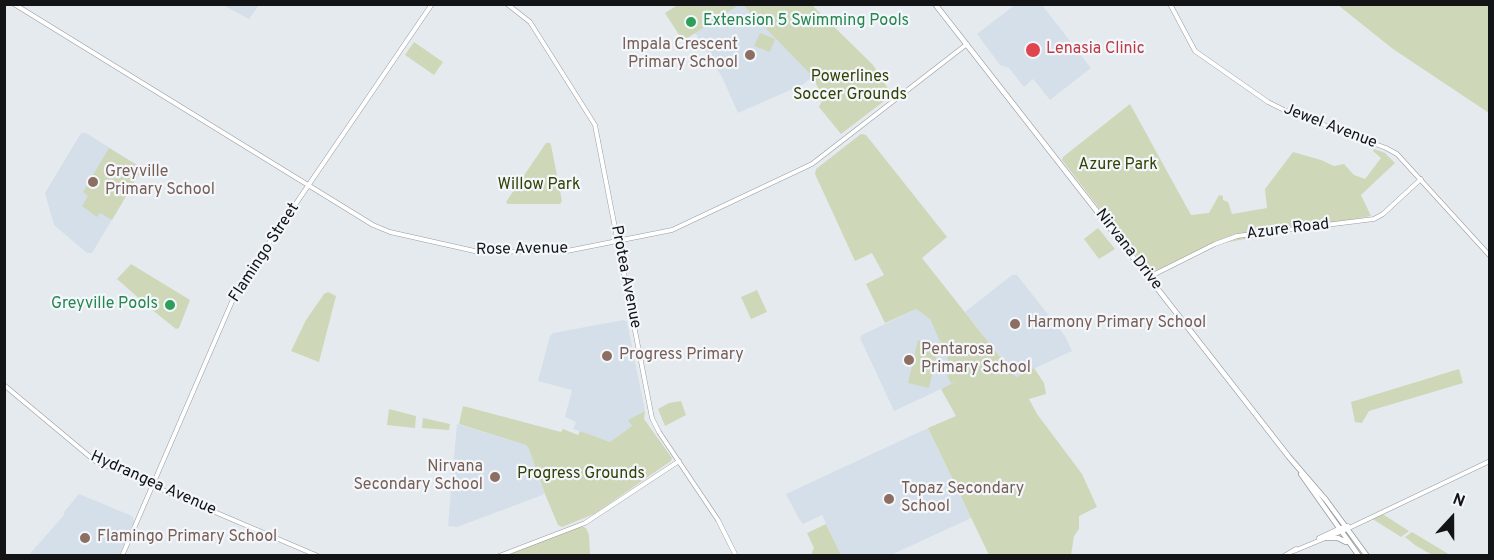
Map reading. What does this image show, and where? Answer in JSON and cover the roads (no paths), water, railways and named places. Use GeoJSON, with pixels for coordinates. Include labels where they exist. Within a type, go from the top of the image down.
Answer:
{"type":"FeatureCollection","features":[{"type":"Feature","properties":{"kind":"main road","name":"Nirvana Drive"},"geometry":{"type":"LineString","coordinates":[[935,4],[1367,555]]}},
{"type":"Feature","properties":{"kind":"main road","name":"Nirvana Drive"},"geometry":{"type":"LineString","coordinates":[[1289,457],[1359,555]]}},
{"type":"Feature","properties":{"kind":"main road"},"geometry":{"type":"LineString","coordinates":[[1327,538],[1340,539],[1354,550]]}},
{"type":"Feature","properties":{"kind":"street","name":"Rose Avenue"},"geometry":{"type":"LineString","coordinates":[[14,4],[381,229],[473,252],[561,251],[672,230],[810,166],[967,44]]}},
{"type":"Feature","properties":{"kind":"street","name":"Flamingo Street"},"geometry":{"type":"LineString","coordinates":[[123,555],[237,290],[432,4]]}},
{"type":"Feature","properties":{"kind":"street","name":"Protea Avenue"},"geometry":{"type":"LineString","coordinates":[[507,4],[530,22],[594,124],[652,418],[718,520],[736,555]]}},
{"type":"Feature","properties":{"kind":"street","name":"Jewel Avenue"},"geometry":{"type":"LineString","coordinates":[[1170,4],[1193,48],[1210,63],[1278,108],[1390,150],[1400,157],[1490,256]]}},
{"type":"Feature","properties":{"kind":"street","name":"Azure Road"},"geometry":{"type":"LineString","coordinates":[[1149,276],[1215,244],[1237,236],[1376,218],[1421,179]]}},
{"type":"Feature","properties":{"kind":"street","name":"Hydrangea Avenue"},"geometry":{"type":"LineString","coordinates":[[4,385],[92,459],[318,555]]}},
{"type":"Feature","properties":{"kind":"street"},"geometry":{"type":"LineString","coordinates":[[500,555],[585,523],[679,461]]}},
{"type":"Feature","properties":{"kind":"street"},"geometry":{"type":"LineString","coordinates":[[1294,551],[1490,461]]}},
{"type":"Feature","properties":{"kind":"street"},"geometry":{"type":"LineString","coordinates":[[1284,555],[1327,538],[1339,530]]}},
{"type":"Feature","properties":{"kind":"place","name":"Extension 5 Swimming Pools"},"geometry":{"type":"Point","coordinates":[691,22]}},
{"type":"Feature","properties":{"kind":"place","name":"Lenasia Clinic"},"geometry":{"type":"Point","coordinates":[1033,50]}},
{"type":"Feature","properties":{"kind":"place","name":"Impala Crescent Primary School"},"geometry":{"type":"Point","coordinates":[750,55]}},
{"type":"Feature","properties":{"kind":"place","name":"Greyville Primary School"},"geometry":{"type":"Point","coordinates":[93,182]}},
{"type":"Feature","properties":{"kind":"place","name":"Greyville Pools"},"geometry":{"type":"Point","coordinates":[170,305]}},
{"type":"Feature","properties":{"kind":"place","name":"Harmony Primary School"},"geometry":{"type":"Point","coordinates":[1015,324]}},
{"type":"Feature","properties":{"kind":"place","name":"Progress Primary"},"geometry":{"type":"Point","coordinates":[607,356]}},
{"type":"Feature","properties":{"kind":"place","name":"Pentarosa Primary School"},"geometry":{"type":"Point","coordinates":[909,360]}},
{"type":"Feature","properties":{"kind":"place","name":"Nirvana Secondary School"},"geometry":{"type":"Point","coordinates":[495,477]}},
{"type":"Feature","properties":{"kind":"place","name":"Topaz Secondary School"},"geometry":{"type":"Point","coordinates":[889,499]}},
{"type":"Feature","properties":{"kind":"place","name":"Flamingo Primary School"},"geometry":{"type":"Point","coordinates":[85,538]}},
{"type":"Feature","properties":{"kind":"park label","name":"Powerlines Soccer Grounds"},"geometry":{"type":"Point","coordinates":[850,87]}},
{"type":"Feature","properties":{"kind":"park label","name":"Azure Park"},"geometry":{"type":"Point","coordinates":[1118,166]}},
{"type":"Feature","properties":{"kind":"park label","name":"Willow Park"},"geometry":{"type":"Point","coordinates":[539,186]}},
{"type":"Feature","properties":{"kind":"park label","name":"Progress Grounds"},"geometry":{"type":"Point","coordinates":[581,475]}}]}
